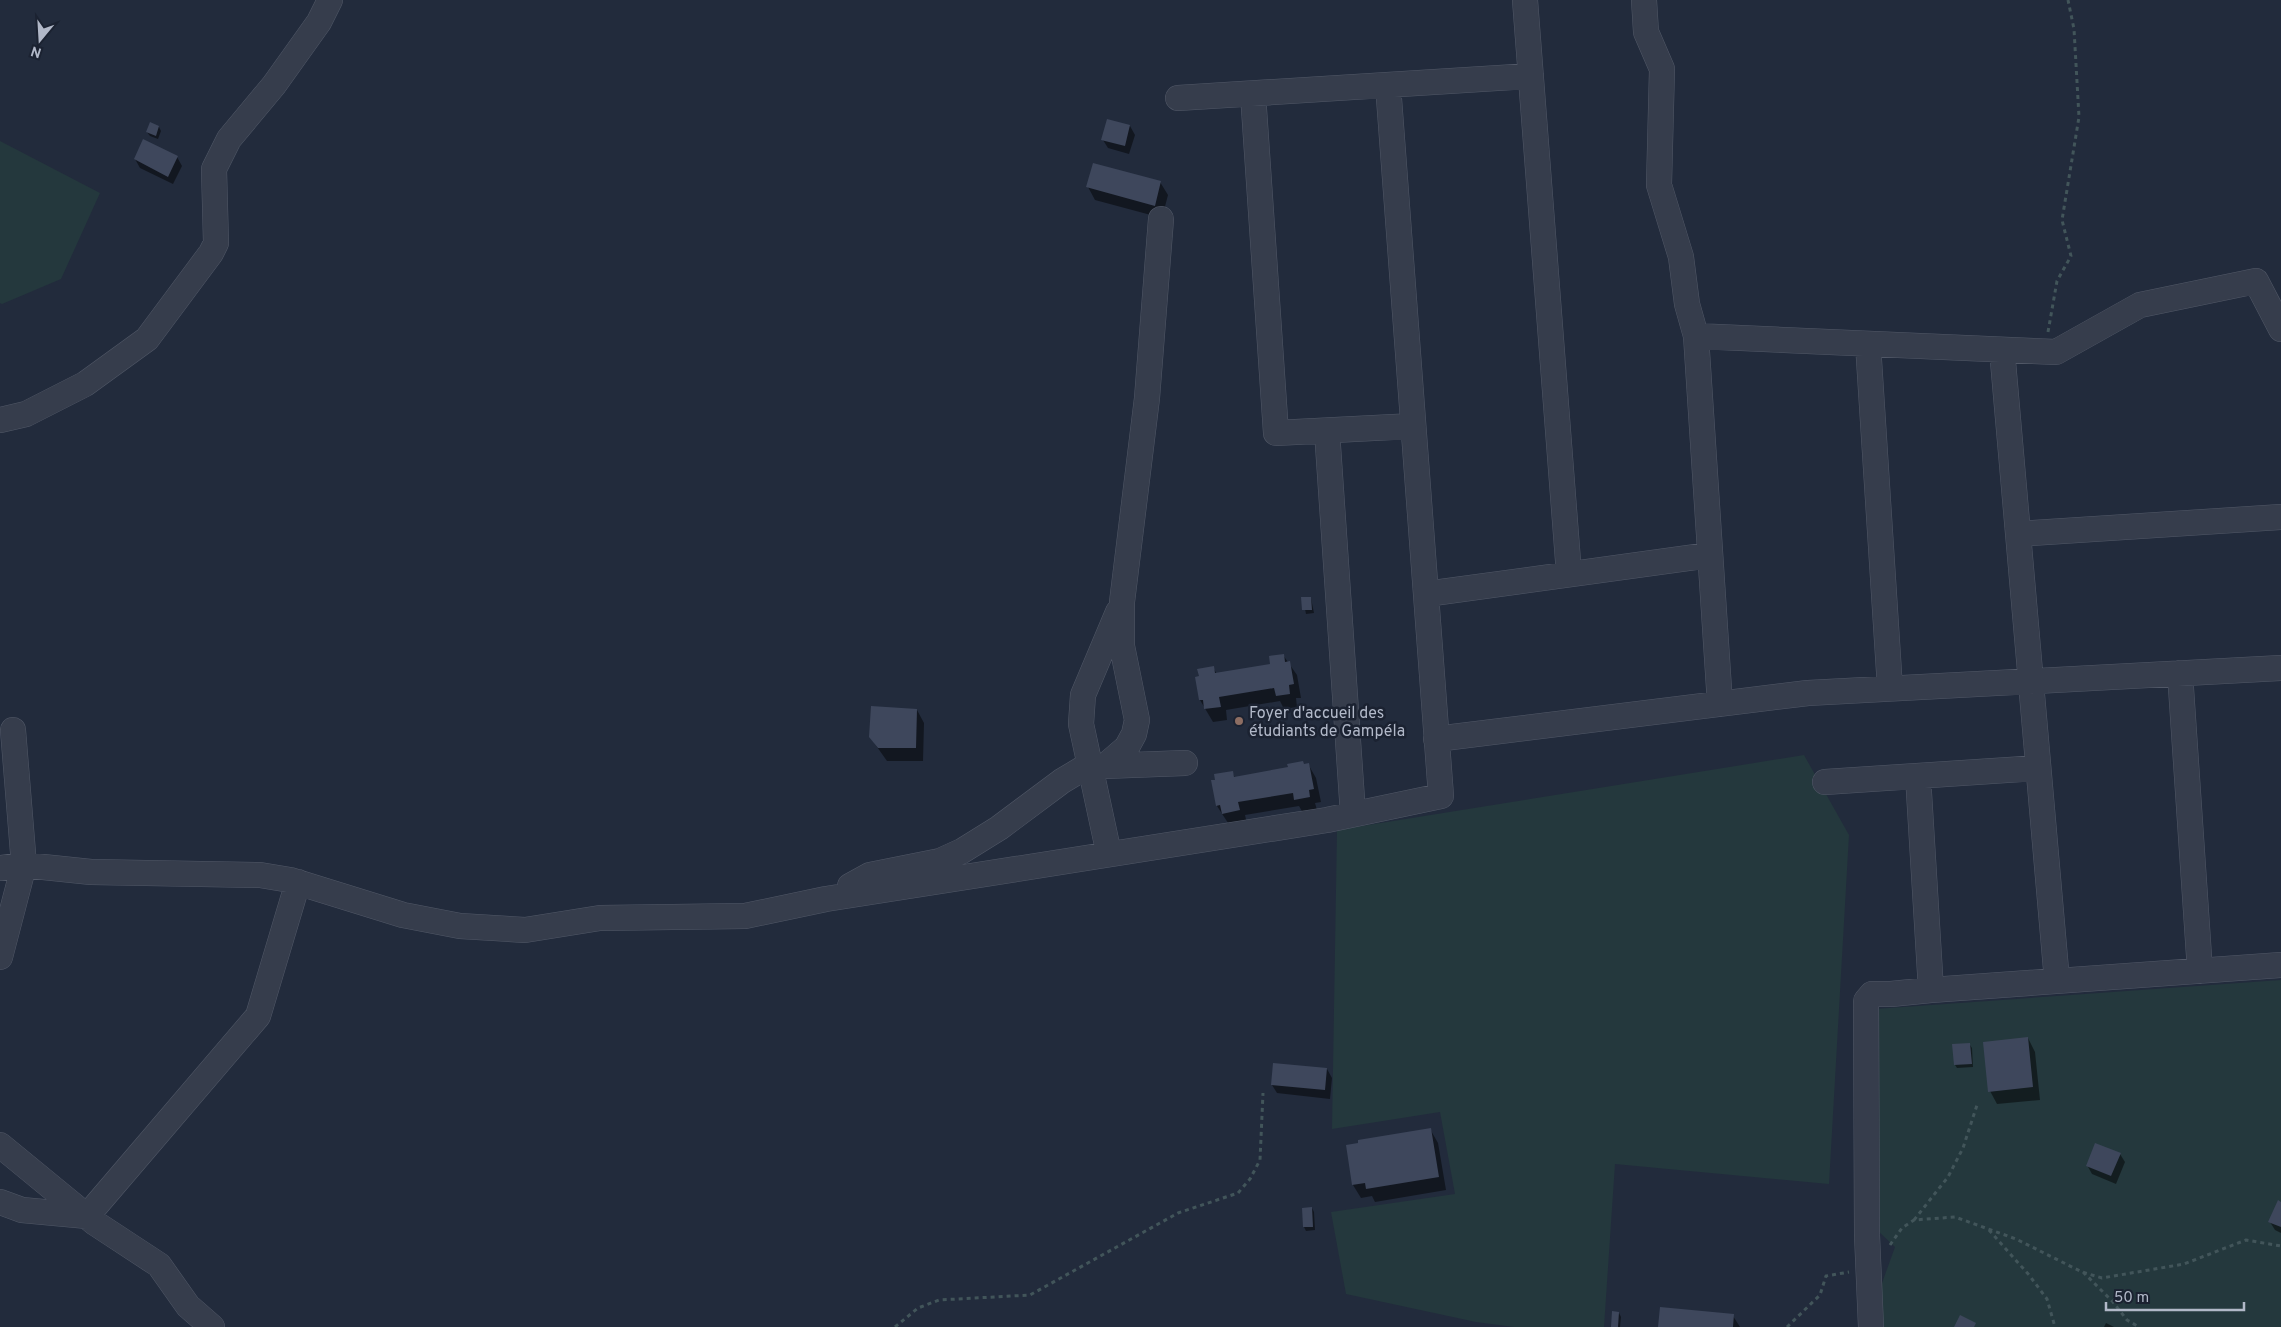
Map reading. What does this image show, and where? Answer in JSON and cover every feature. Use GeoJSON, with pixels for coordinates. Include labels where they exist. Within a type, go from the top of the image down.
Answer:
{"type":"FeatureCollection","features":[{"type":"Feature","properties":{"kind":"street"},"geometry":{"type":"LineString","coordinates":[[0,420],[26,414],[85,384],[147,339],[211,253],[216,243],[214,169],[229,139],[274,85],[319,22],[330,0]]}},
{"type":"Feature","properties":{"kind":"street"},"geometry":{"type":"LineString","coordinates":[[1525,0],[1569,574]]}},
{"type":"Feature","properties":{"kind":"street"},"geometry":{"type":"LineString","coordinates":[[1644,0],[1646,32],[1662,69],[1659,185],[1680,257],[1687,304],[1696,336],[1720,704]]}},
{"type":"Feature","properties":{"kind":"street"},"geometry":{"type":"LineString","coordinates":[[1178,98],[1531,76]]}},
{"type":"Feature","properties":{"kind":"street"},"geometry":{"type":"LineString","coordinates":[[12,866],[91,872],[260,875],[298,882],[403,915],[460,926],[525,930],[600,918],[745,916],[826,899],[1327,820],[1441,796],[1388,85]]}},
{"type":"Feature","properties":{"kind":"street"},"geometry":{"type":"LineString","coordinates":[[1253,94],[1276,433],[1413,426]]}},
{"type":"Feature","properties":{"kind":"street"},"geometry":{"type":"LineString","coordinates":[[1098,767],[1127,747],[1134,734],[1137,720],[1122,646],[1122,602],[1147,398],[1161,219]]}},
{"type":"Feature","properties":{"kind":"street"},"geometry":{"type":"LineString","coordinates":[[1696,336],[2056,352],[2140,305],[2256,281],[2281,329]]}},
{"type":"Feature","properties":{"kind":"street"},"geometry":{"type":"LineString","coordinates":[[1868,344],[1890,688]]}},
{"type":"Feature","properties":{"kind":"street"},"geometry":{"type":"LineString","coordinates":[[2002,350],[2057,981]]}},
{"type":"Feature","properties":{"kind":"street"},"geometry":{"type":"LineString","coordinates":[[1327,431],[1353,814]]}},
{"type":"Feature","properties":{"kind":"street"},"geometry":{"type":"LineString","coordinates":[[2018,534],[2281,517]]}},
{"type":"Feature","properties":{"kind":"street"},"geometry":{"type":"LineString","coordinates":[[1426,594],[1710,555]]}},
{"type":"Feature","properties":{"kind":"street"},"geometry":{"type":"LineString","coordinates":[[1109,854],[1098,767],[1081,724],[1084,695],[1122,602]]}},
{"type":"Feature","properties":{"kind":"street"},"geometry":{"type":"LineString","coordinates":[[1436,740],[1808,693],[2281,668]]}},
{"type":"Feature","properties":{"kind":"street"},"geometry":{"type":"LineString","coordinates":[[2180,673],[2200,971]]}},
{"type":"Feature","properties":{"kind":"street"},"geometry":{"type":"LineString","coordinates":[[0,957],[12,866],[13,730]]}},
{"type":"Feature","properties":{"kind":"street"},"geometry":{"type":"LineString","coordinates":[[826,899],[870,874],[940,861],[962,851],[999,828],[1062,781],[1082,770],[1098,767],[1186,763]]}},
{"type":"Feature","properties":{"kind":"street"},"geometry":{"type":"LineString","coordinates":[[1825,782],[2038,768]]}},
{"type":"Feature","properties":{"kind":"street"},"geometry":{"type":"LineString","coordinates":[[1918,776],[1931,990]]}},
{"type":"Feature","properties":{"kind":"street"},"geometry":{"type":"LineString","coordinates":[[87,1216],[258,1016],[298,882]]}},
{"type":"Feature","properties":{"kind":"street"},"geometry":{"type":"LineString","coordinates":[[1871,1327],[1866,1001],[1872,994],[2281,966]]}},
{"type":"Feature","properties":{"kind":"street"},"geometry":{"type":"LineString","coordinates":[[0,1146],[87,1216],[159,1264],[188,1306],[212,1327]]}},
{"type":"Feature","properties":{"kind":"street"},"geometry":{"type":"LineString","coordinates":[[0,1202],[22,1210],[87,1216]]}},
{"type":"Feature","properties":{"kind":"path"},"geometry":{"type":"LineString","coordinates":[[2047,335],[2057,281],[2071,256],[2062,220],[2079,117],[2074,29],[2068,0]]}},
{"type":"Feature","properties":{"kind":"path"},"geometry":{"type":"LineString","coordinates":[[895,1327],[918,1308],[939,1300],[1030,1295],[1178,1213],[1238,1193],[1250,1180],[1260,1160],[1263,1093]]}},
{"type":"Feature","properties":{"kind":"path"},"geometry":{"type":"LineString","coordinates":[[1888,1252],[1891,1242],[1902,1228],[1914,1220],[1948,1177],[1963,1148],[1978,1102]]}},
{"type":"Feature","properties":{"kind":"path"},"geometry":{"type":"LineString","coordinates":[[1914,1220],[1955,1217],[2016,1239],[2082,1272],[2102,1278],[2184,1264],[2246,1240],[2281,1246]]}},
{"type":"Feature","properties":{"kind":"path"},"geometry":{"type":"LineString","coordinates":[[1988,1230],[2029,1275],[2047,1299],[2055,1327]]}},
{"type":"Feature","properties":{"kind":"path"},"geometry":{"type":"LineString","coordinates":[[1788,1327],[1820,1295],[1826,1276],[1869,1268]]}},
{"type":"Feature","properties":{"kind":"path"},"geometry":{"type":"LineString","coordinates":[[2082,1272],[2113,1302],[2127,1320],[2139,1327]]}},
{"type":"Feature","properties":{"kind":"green space"},"geometry":{"type":"Polygon","coordinates":[[[0,141],[100,193],[61,279],[2,304],[0,303],[0,141]]]}},
{"type":"Feature","properties":{"kind":"green space"},"geometry":{"type":"Polygon","coordinates":[[[1804,755],[1849,835],[1829,1184],[1615,1164],[1604,1327],[1514,1327],[1476,1322],[1346,1294],[1331,1212],[1455,1194],[1440,1112],[1332,1129],[1337,830],[1804,755]]]}},
{"type":"Feature","properties":{"kind":"green space"},"geometry":{"type":"Polygon","coordinates":[[[2281,980],[2281,1327],[1877,1327],[1877,1297],[1895,1247],[1877,1230],[1875,1009],[2281,980]]]}},
{"type":"Feature","properties":{"kind":"building"},"geometry":{"type":"Polygon","coordinates":[[[1107,119],[1130,125],[1125,146],[1101,140],[1107,119]]]}},
{"type":"Feature","properties":{"kind":"building"},"geometry":{"type":"Polygon","coordinates":[[[150,122],[159,126],[156,136],[146,132],[150,122]]]}},
{"type":"Feature","properties":{"kind":"building"},"geometry":{"type":"Polygon","coordinates":[[[143,139],[178,156],[168,177],[134,159],[143,139]]]}},
{"type":"Feature","properties":{"kind":"building"},"geometry":{"type":"Polygon","coordinates":[[[1093,163],[1161,181],[1155,206],[1086,187],[1093,163]]]}},
{"type":"Feature","properties":{"kind":"building"},"geometry":{"type":"Polygon","coordinates":[[[1301,597],[1311,597],[1312,610],[1302,610],[1301,597]]]}},
{"type":"Feature","properties":{"kind":"building"},"geometry":{"type":"Polygon","coordinates":[[[1284,654],[1285,662],[1290,661],[1294,684],[1289,685],[1290,694],[1276,696],[1274,688],[1219,697],[1221,707],[1204,709],[1203,700],[1199,700],[1195,677],[1199,676],[1197,669],[1214,666],[1215,673],[1270,664],[1269,656],[1284,654]]]}},
{"type":"Feature","properties":{"kind":"building"},"geometry":{"type":"Polygon","coordinates":[[[871,706],[917,709],[916,748],[878,748],[869,737],[871,706]]]}},
{"type":"Feature","properties":{"kind":"building"},"geometry":{"type":"Polygon","coordinates":[[[1303,761],[1304,764],[1309,763],[1314,789],[1309,790],[1310,797],[1294,800],[1293,793],[1238,802],[1240,810],[1222,814],[1220,805],[1216,806],[1211,780],[1215,780],[1214,774],[1233,771],[1234,777],[1288,767],[1287,764],[1303,761]]]}},
{"type":"Feature","properties":{"kind":"building"},"geometry":{"type":"Polygon","coordinates":[[[2028,1037],[2033,1087],[1988,1092],[1983,1042],[2028,1037]]]}},
{"type":"Feature","properties":{"kind":"building"},"geometry":{"type":"Polygon","coordinates":[[[1970,1043],[1972,1064],[1954,1065],[1952,1044],[1970,1043]]]}},
{"type":"Feature","properties":{"kind":"building"},"geometry":{"type":"Polygon","coordinates":[[[1273,1063],[1327,1068],[1325,1090],[1271,1085],[1273,1063]]]}},
{"type":"Feature","properties":{"kind":"building"},"geometry":{"type":"Polygon","coordinates":[[[1431,1128],[1439,1177],[1366,1189],[1365,1183],[1352,1185],[1346,1145],[1358,1143],[1358,1140],[1431,1128]]]}},
{"type":"Feature","properties":{"kind":"building"},"geometry":{"type":"Polygon","coordinates":[[[2095,1143],[2121,1153],[2111,1176],[2086,1166],[2095,1143]]]}},
{"type":"Feature","properties":{"kind":"building"},"geometry":{"type":"Polygon","coordinates":[[[2278,1200],[2281,1202],[2281,1227],[2268,1222],[2278,1200]]]}},
{"type":"Feature","properties":{"kind":"building"},"geometry":{"type":"Polygon","coordinates":[[[1312,1207],[1313,1227],[1303,1227],[1302,1208],[1312,1207]]]}},
{"type":"Feature","properties":{"kind":"building"},"geometry":{"type":"Polygon","coordinates":[[[1660,1307],[1734,1314],[1733,1327],[1658,1327],[1660,1307]]]}},
{"type":"Feature","properties":{"kind":"building"},"geometry":{"type":"Polygon","coordinates":[[[1612,1311],[1619,1312],[1618,1327],[1611,1327],[1612,1311]]]}},
{"type":"Feature","properties":{"kind":"building"},"geometry":{"type":"Polygon","coordinates":[[[1960,1315],[1976,1323],[1974,1327],[1954,1327],[1960,1315]]]}},
{"type":"Feature","properties":{"kind":"place","name":"Foyer d'accueil des étudiants de Gampéla"},"geometry":{"type":"Point","coordinates":[1239,721]}}]}
